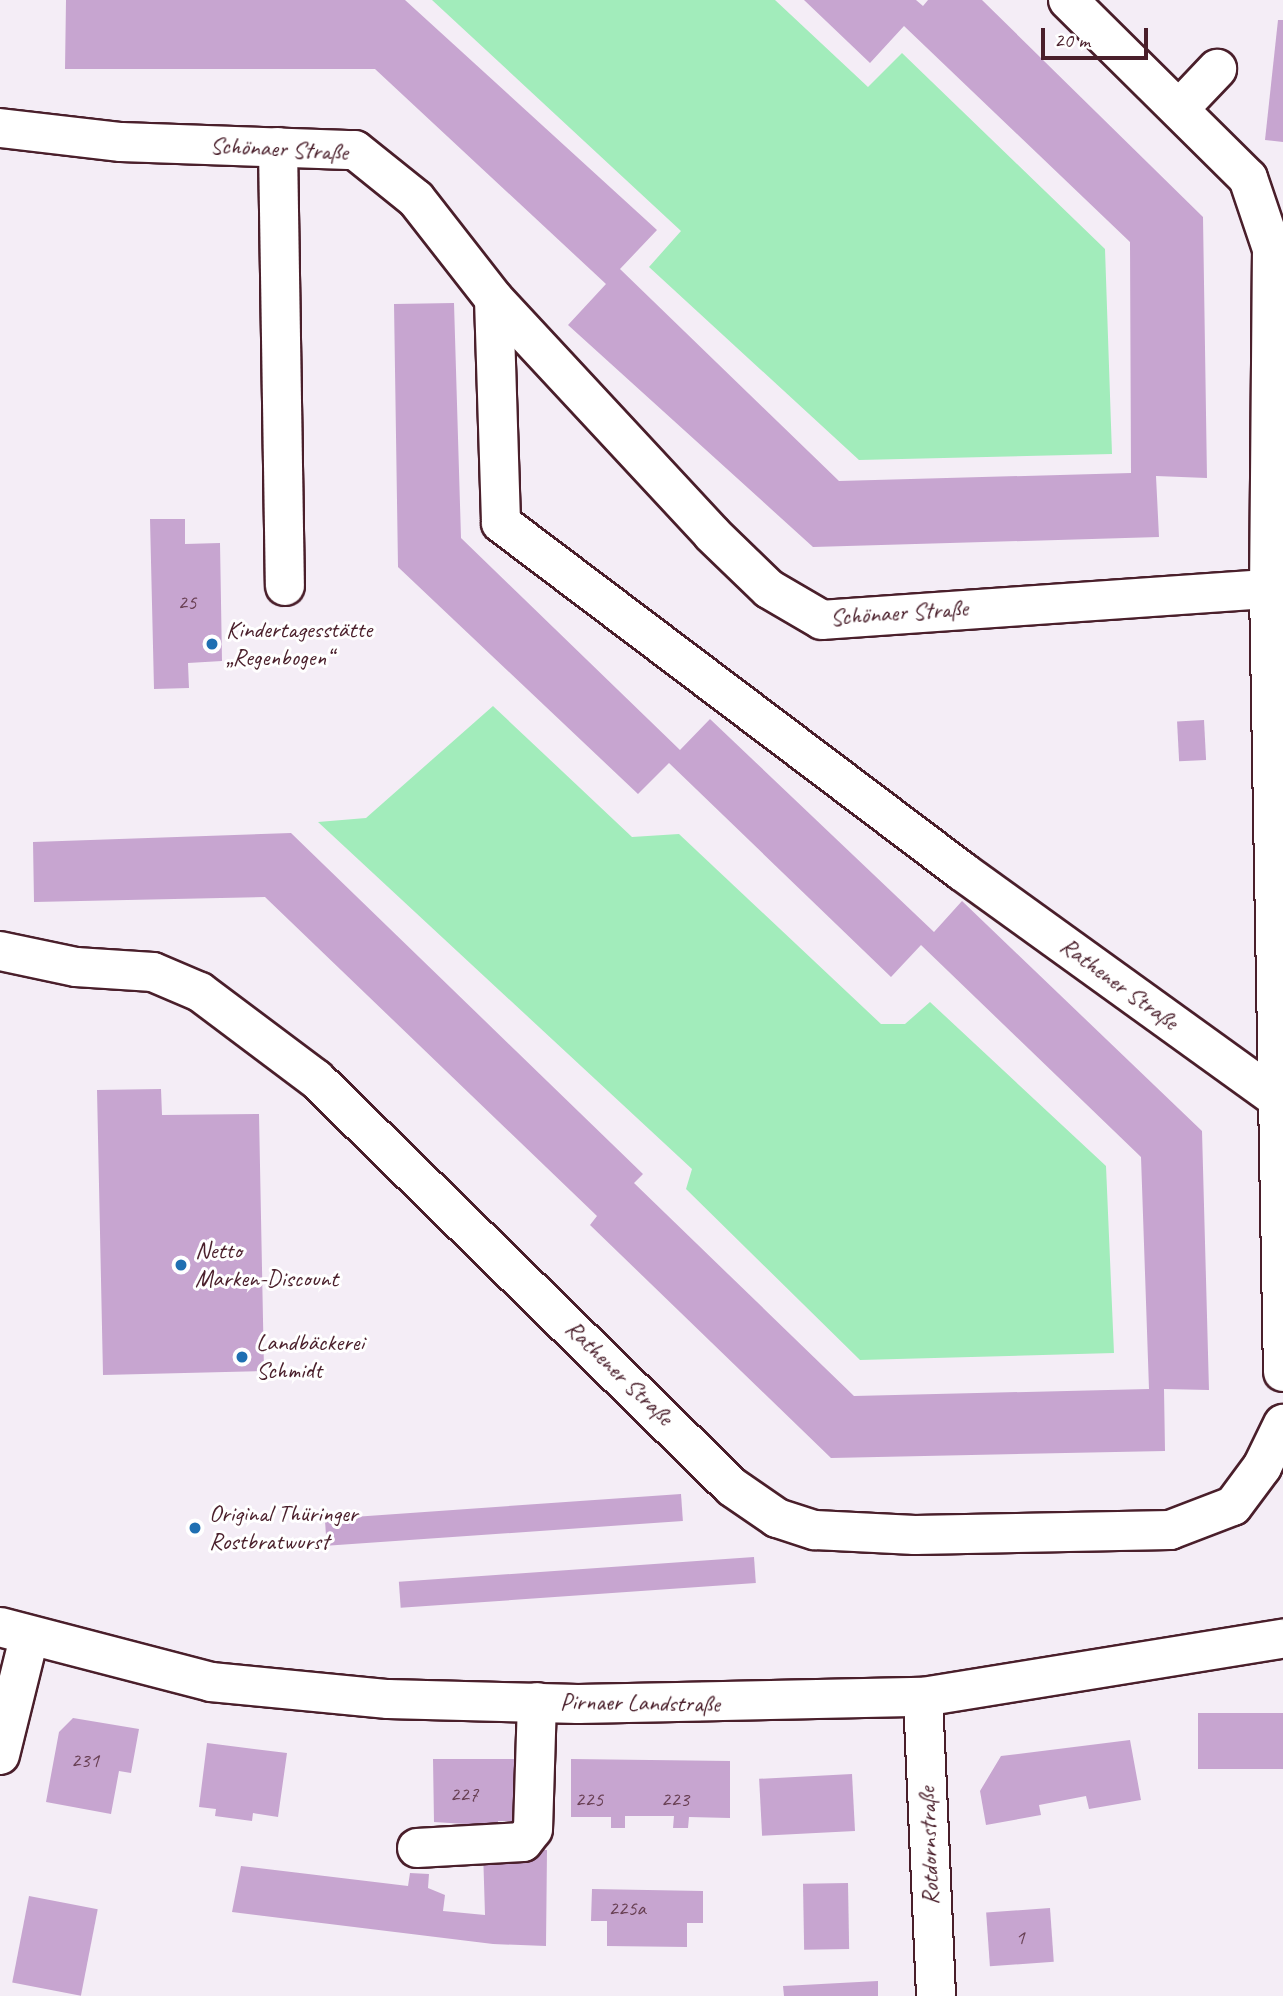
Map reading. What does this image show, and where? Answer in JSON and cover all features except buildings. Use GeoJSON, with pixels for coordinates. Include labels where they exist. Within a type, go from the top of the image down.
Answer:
{"type":"FeatureCollection","features":[{"type":"Feature","properties":{"kind":"street"},"geometry":{"type":"LineString","coordinates":[[1068,0],[1248,178],[1278,249],[1269,589],[1280,905],[1274,1096],[1283,1372]]}},
{"type":"Feature","properties":{"kind":"street"},"geometry":{"type":"LineString","coordinates":[[1180,108],[1217,69]]}},
{"type":"Feature","properties":{"kind":"street","name":"Schönaer Straße"},"geometry":{"type":"LineString","coordinates":[[0,128],[121,142],[355,150],[416,199],[494,299],[712,534],[769,589],[822,620],[1269,589]]}},
{"type":"Feature","properties":{"kind":"street"},"geometry":{"type":"LineString","coordinates":[[278,147],[285,586]]}},
{"type":"Feature","properties":{"kind":"street","name":"Rathener Straße"},"geometry":{"type":"LineString","coordinates":[[494,299],[501,523],[964,872],[1274,1096]]}},
{"type":"Feature","properties":{"kind":"street","name":"Rathener Straße"},"geometry":{"type":"LineString","coordinates":[[0,951],[76,967],[153,972],[200,992],[316,1079],[732,1487],[777,1518],[815,1530],[915,1535],[1170,1530],[1233,1506],[1262,1467],[1283,1424]]}},
{"type":"Feature","properties":{"kind":"street"},"geometry":{"type":"LineString","coordinates":[[0,1755],[14,1632]]}},
{"type":"Feature","properties":{"kind":"street","name":"Pirnaer Landstraße"},"geometry":{"type":"LineString","coordinates":[[14,1632],[211,1682],[388,1699],[749,1704],[923,1697],[1283,1639]]}},
{"type":"Feature","properties":{"kind":"street","name":"Rotdornstraße"},"geometry":{"type":"LineString","coordinates":[[923,1697],[936,1996]]}},
{"type":"Feature","properties":{"kind":"street"},"geometry":{"type":"LineString","coordinates":[[417,1848],[523,1842],[533,1829],[537,1702]]}},
{"type":"Feature","properties":{"kind":"green space"},"geometry":{"type":"Polygon","coordinates":[[[432,0],[775,0],[868,87],[902,53],[1105,249],[1112,454],[859,460],[649,267],[681,231],[432,0]]]}},
{"type":"Feature","properties":{"kind":"green space"},"geometry":{"type":"Polygon","coordinates":[[[493,706],[632,837],[679,834],[881,1024],[905,1024],[930,1002],[1106,1166],[1114,1353],[860,1360],[686,1189],[692,1169],[318,822],[366,818],[493,706]]]}},
{"type":"Feature","properties":{"kind":"place","name":"Kindertagesstätte „Regenbogen“"},"geometry":{"type":"Point","coordinates":[212,644]}},
{"type":"Feature","properties":{"kind":"place","name":"Netto Marken-Discount"},"geometry":{"type":"Point","coordinates":[181,1265]}},
{"type":"Feature","properties":{"kind":"place","name":"Landbäckerei Schmidt"},"geometry":{"type":"Point","coordinates":[242,1357]}},
{"type":"Feature","properties":{"kind":"place","name":"Original Thüringer Rostbratwurst"},"geometry":{"type":"Point","coordinates":[195,1528]}}]}
